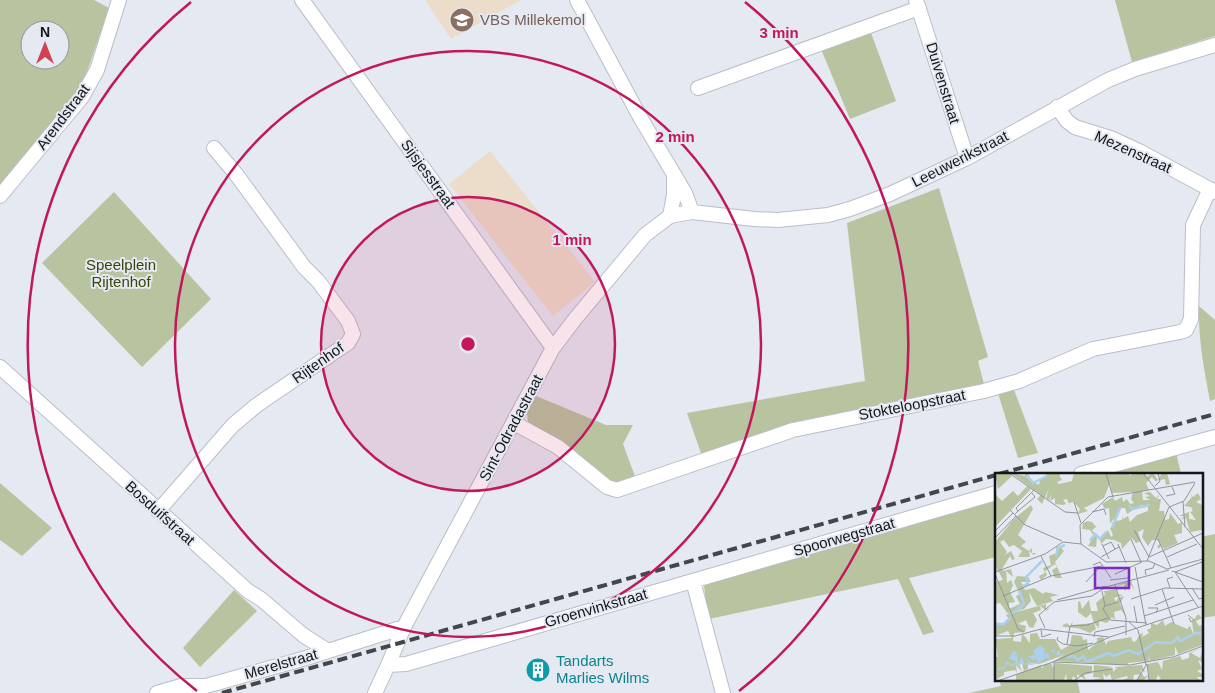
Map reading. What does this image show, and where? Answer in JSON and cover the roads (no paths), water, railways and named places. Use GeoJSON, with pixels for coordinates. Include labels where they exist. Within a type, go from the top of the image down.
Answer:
{"type":"FeatureCollection","features":[{"type":"Feature","properties":{"kind":"street","name":"Arendstraat"},"geometry":{"type":"LineString","coordinates":[[0,196],[82,97],[97,70],[119,0]]}},
{"type":"Feature","properties":{"kind":"street","name":"Sijsjesstraat"},"geometry":{"type":"LineString","coordinates":[[302,0],[554,348]]}},
{"type":"Feature","properties":{"kind":"street"},"geometry":{"type":"LineString","coordinates":[[577,0],[640,117],[685,193],[692,212]]}},
{"type":"Feature","properties":{"kind":"street","name":"Duivenstraat"},"geometry":{"type":"LineString","coordinates":[[698,88],[918,4],[967,158]]}},
{"type":"Feature","properties":{"kind":"street","name":"Leeuwerikstraat"},"geometry":{"type":"LineString","coordinates":[[692,212],[770,220],[828,215],[850,209],[890,194],[967,158],[1108,80],[1135,69],[1215,45]]}},
{"type":"Feature","properties":{"kind":"street","name":"Mezenstraat"},"geometry":{"type":"LineString","coordinates":[[1057,107],[1067,121],[1075,127],[1113,139],[1139,150],[1212,190]]}},
{"type":"Feature","properties":{"kind":"street","name":"Rijtenhof"},"geometry":{"type":"LineString","coordinates":[[158,511],[234,425],[257,405],[348,343],[353,334],[348,322],[323,288],[304,267],[236,174],[214,148]]}},
{"type":"Feature","properties":{"kind":"street"},"geometry":{"type":"LineString","coordinates":[[670,216],[674,195],[674,175]]}},
{"type":"Feature","properties":{"kind":"street","name":"Stokteloopstraat"},"geometry":{"type":"LineString","coordinates":[[514,423],[558,447],[607,487],[616,490],[793,430],[984,391],[1019,382],[1093,350],[1186,330],[1191,319],[1193,225],[1212,190]]}},
{"type":"Feature","properties":{"kind":"street","name":"Sint-Odradastraat"},"geometry":{"type":"LineString","coordinates":[[375,693],[404,627],[554,348],[575,319],[645,235],[670,216],[692,212]]}},
{"type":"Feature","properties":{"kind":"street","name":"Bosduifstraat"},"geometry":{"type":"LineString","coordinates":[[0,367],[248,591],[261,599],[303,635],[328,651]]}},
{"type":"Feature","properties":{"kind":"street"},"geometry":{"type":"LineString","coordinates":[[1085,473],[1215,437]]}},
{"type":"Feature","properties":{"kind":"street","name":"Spoorwegstraat"},"geometry":{"type":"LineString","coordinates":[[692,581],[995,493]]}},
{"type":"Feature","properties":{"kind":"street"},"geometry":{"type":"LineString","coordinates":[[692,581],[723,693]]}},
{"type":"Feature","properties":{"kind":"street","name":"Groenvinkstraat"},"geometry":{"type":"LineString","coordinates":[[388,665],[406,664],[692,581]]}},
{"type":"Feature","properties":{"kind":"street","name":"Merelstraat"},"geometry":{"type":"LineString","coordinates":[[156,693],[181,686],[206,686],[404,627]]}},
{"type":"Feature","properties":{"kind":"railway"},"geometry":{"type":"LineString","coordinates":[[1003,473],[1215,414]]}},
{"type":"Feature","properties":{"kind":"railway"},"geometry":{"type":"LineString","coordinates":[[222,693],[995,475]]}},
{"type":"Feature","properties":{"kind":"place","name":"VBS Millekemol"},"geometry":{"type":"Point","coordinates":[462,20]}},
{"type":"Feature","properties":{"kind":"place","name":"Tandarts Marlies Wilms"},"geometry":{"type":"Point","coordinates":[538,670]}},
{"type":"Feature","properties":{"kind":"park label","name":"Speelplein Rijtenhof"},"geometry":{"type":"Point","coordinates":[121,274]}}]}
